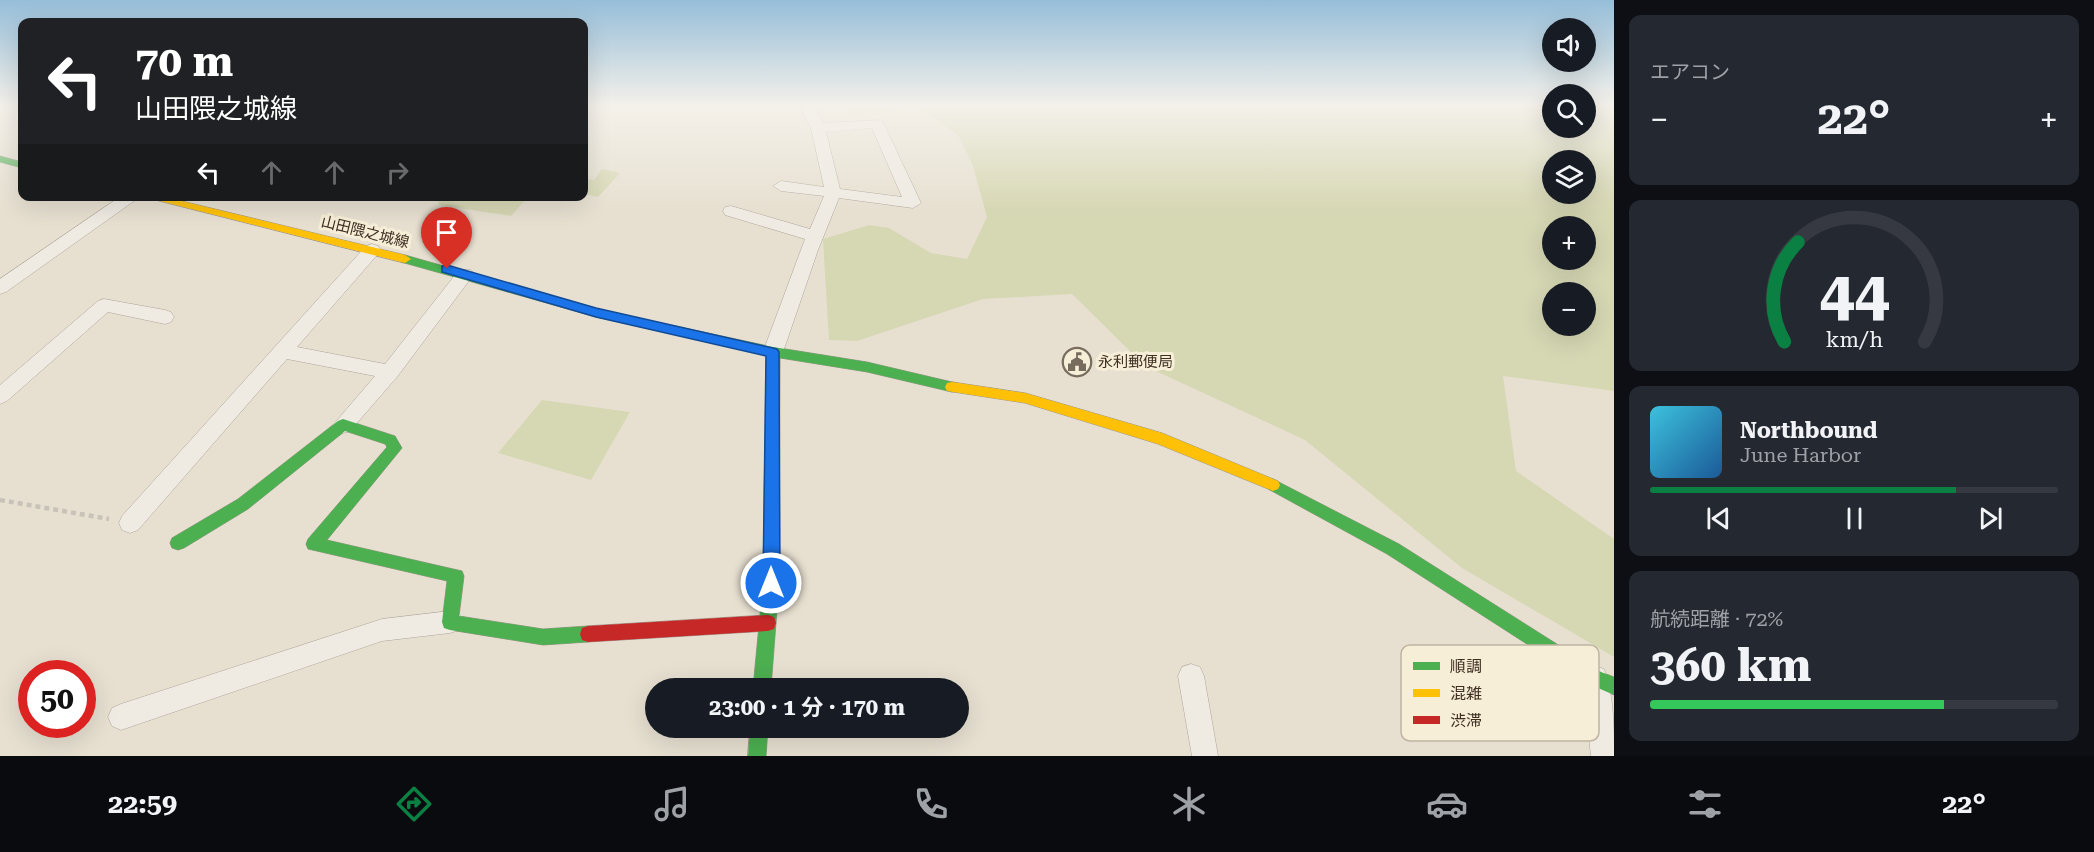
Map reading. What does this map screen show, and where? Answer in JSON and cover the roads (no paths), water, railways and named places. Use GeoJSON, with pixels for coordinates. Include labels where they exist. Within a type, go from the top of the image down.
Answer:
{"type":"FeatureCollection","features":[{"type":"Feature","properties":{"kind":"street"},"geometry":{"type":"LineString","coordinates":[[763,678],[771,583],[772,352],[833,193],[821,140]]}},
{"type":"Feature","properties":{"kind":"street"},"geometry":{"type":"LineString","coordinates":[[781,186],[913,203],[885,140]]}},
{"type":"Feature","properties":{"kind":"street"},"geometry":{"type":"LineString","coordinates":[[0,159],[18,164]]}},
{"type":"Feature","properties":{"kind":"street"},"geometry":{"type":"LineString","coordinates":[[0,288],[126,201]]}},
{"type":"Feature","properties":{"kind":"street","name":"山田隈之城線"},"geometry":{"type":"LineString","coordinates":[[166,201],[465,274],[596,313],[772,352],[867,367],[936,384],[1025,398],[1172,443],[1267,482],[1393,549],[1545,645]]}},
{"type":"Feature","properties":{"kind":"street"},"geometry":{"type":"LineString","coordinates":[[731,211],[815,236]]}},
{"type":"Feature","properties":{"kind":"street"},"geometry":{"type":"LineString","coordinates":[[130,523],[372,250]]}},
{"type":"Feature","properties":{"kind":"street"},"geometry":{"type":"LineString","coordinates":[[178,543],[209,528],[254,498],[343,425],[390,372],[465,274]]}},
{"type":"Feature","properties":{"kind":"street"},"geometry":{"type":"LineString","coordinates":[[0,396],[104,305],[165,317]]}},
{"type":"Feature","properties":{"kind":"street"},"geometry":{"type":"LineString","coordinates":[[282,351],[390,372]]}},
{"type":"Feature","properties":{"kind":"street"},"geometry":{"type":"LineString","coordinates":[[343,425],[390,440],[395,448],[314,544],[456,576],[450,622]]}},
{"type":"Feature","properties":{"kind":"street"},"geometry":{"type":"LineString","coordinates":[[121,717],[382,630],[450,622],[543,637],[768,623]]}},
{"type":"Feature","properties":{"kind":"street"},"geometry":{"type":"LineString","coordinates":[[1191,676],[1205,756]]}},
{"type":"Feature","properties":{"kind":"street"},"geometry":{"type":"LineString","coordinates":[[1604,682],[1604,756]]}},
{"type":"Feature","properties":{"kind":"street"},"geometry":{"type":"LineString","coordinates":[[757,756],[758,738]]}},
{"type":"Feature","properties":{"kind":"place","name":"永利郵便局"},"geometry":{"type":"Point","coordinates":[1077,362]}}]}
